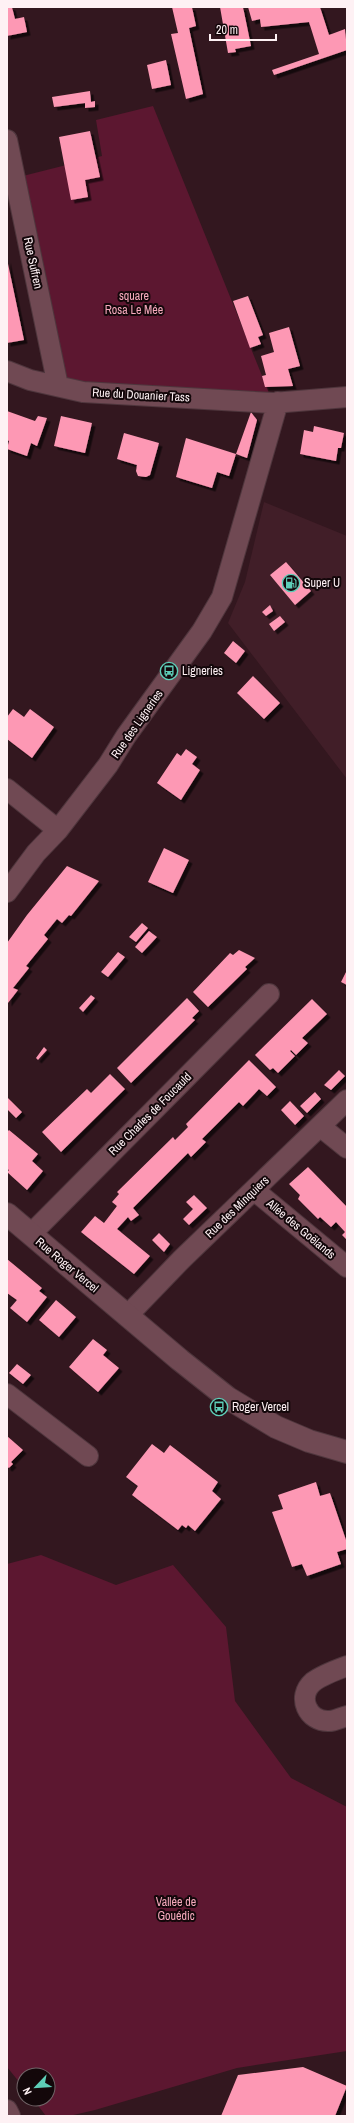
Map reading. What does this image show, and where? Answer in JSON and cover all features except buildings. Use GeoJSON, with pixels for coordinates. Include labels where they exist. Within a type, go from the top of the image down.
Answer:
{"type":"FeatureCollection","features":[{"type":"Feature","properties":{"kind":"street","name":"Rue Suffren"},"geometry":{"type":"LineString","coordinates":[[7,140],[58,386]]}},
{"type":"Feature","properties":{"kind":"street","name":"Rue du Douanier Tass"},"geometry":{"type":"LineString","coordinates":[[7,371],[30,380],[83,392],[273,403],[347,398]]}},
{"type":"Feature","properties":{"kind":"street","name":"Rue des Ligneries"},"geometry":{"type":"LineString","coordinates":[[7,892],[36,853],[58,830],[108,765],[126,736],[176,670],[202,631],[222,597],[278,402]]}},
{"type":"Feature","properties":{"kind":"street"},"geometry":{"type":"LineString","coordinates":[[7,789],[58,830]]}},
{"type":"Feature","properties":{"kind":"street","name":"Rue Charles de Foucauld"},"geometry":{"type":"LineString","coordinates":[[31,1234],[269,994]]}},
{"type":"Feature","properties":{"kind":"street","name":"Rue des Minquiers"},"geometry":{"type":"LineString","coordinates":[[127,1316],[182,1259],[321,1127],[347,1100]]}},
{"type":"Feature","properties":{"kind":"street"},"geometry":{"type":"LineString","coordinates":[[321,1127],[347,1148]]}},
{"type":"Feature","properties":{"kind":"street","name":"Allée des Goëlands"},"geometry":{"type":"LineString","coordinates":[[254,1190],[347,1267]]}},
{"type":"Feature","properties":{"kind":"street","name":"Rue Roger Vercel"},"geometry":{"type":"LineString","coordinates":[[7,1214],[180,1360],[245,1410],[276,1427],[309,1442],[347,1452]]}},
{"type":"Feature","properties":{"kind":"street"},"geometry":{"type":"LineString","coordinates":[[7,1394],[88,1456]]}},
{"type":"Feature","properties":{"kind":"street"},"geometry":{"type":"LineString","coordinates":[[347,1666],[313,1682],[305,1693],[305,1707],[314,1718],[329,1721],[347,1716]]}},
{"type":"Feature","properties":{"kind":"street"},"geometry":{"type":"LineString","coordinates":[[7,2110],[10,2116]]}},
{"type":"Feature","properties":{"kind":"shaded area"},"geometry":{"type":"Polygon","coordinates":[[[264,502],[347,536],[347,779],[228,623],[245,582],[264,502]]]}},
{"type":"Feature","properties":{"kind":"green space","name":"square Rosa Le Mée"},"geometry":{"type":"Polygon","coordinates":[[[153,106],[273,403],[58,386],[15,178],[102,156],[96,120],[153,106]]]}},
{"type":"Feature","properties":{"kind":"green space","name":"Vallée de Gouédic"},"geometry":{"type":"Polygon","coordinates":[[[41,1555],[116,1585],[173,1565],[226,1627],[235,1701],[291,1778],[347,1807],[347,2051],[237,2068],[95,2110],[69,2116],[46,2116],[39,2107],[56,2107],[56,2067],[16,2067],[16,2078],[7,2067],[7,1564],[41,1555]]]}},
{"type":"Feature","properties":{"kind":"place","name":"Super U"},"geometry":{"type":"Point","coordinates":[291,583]}},
{"type":"Feature","properties":{"kind":"place","name":"Ligneries"},"geometry":{"type":"Point","coordinates":[169,671]}},
{"type":"Feature","properties":{"kind":"place","name":"Roger Vercel"},"geometry":{"type":"Point","coordinates":[219,1407]}}]}
